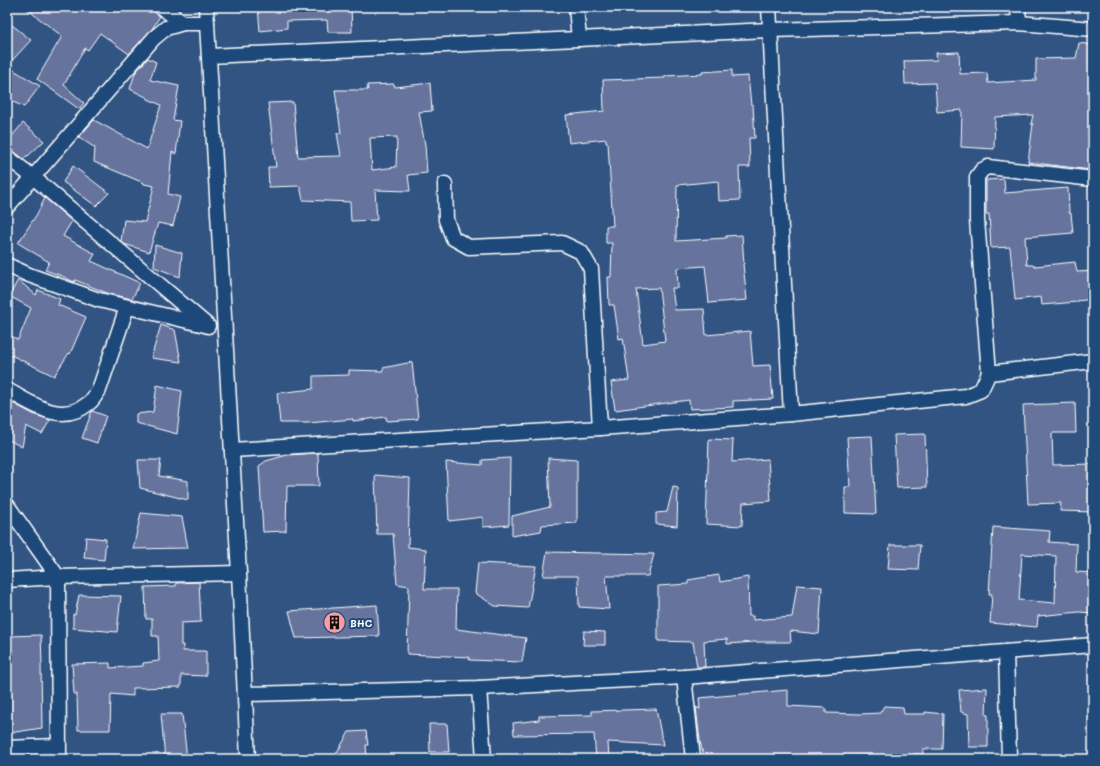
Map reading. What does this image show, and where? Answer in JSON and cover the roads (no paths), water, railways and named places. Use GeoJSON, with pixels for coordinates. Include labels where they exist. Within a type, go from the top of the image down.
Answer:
{"type":"FeatureCollection","features":[{"type":"Feature","properties":{"kind":"street"},"geometry":{"type":"LineString","coordinates":[[160,7],[183,23]]}},
{"type":"Feature","properties":{"kind":"street"},"geometry":{"type":"LineString","coordinates":[[206,7],[239,573],[248,759]]}},
{"type":"Feature","properties":{"kind":"street"},"geometry":{"type":"LineString","coordinates":[[576,7],[579,39]]}},
{"type":"Feature","properties":{"kind":"street"},"geometry":{"type":"LineString","coordinates":[[769,7],[791,414]]}},
{"type":"Feature","properties":{"kind":"street"},"geometry":{"type":"LineString","coordinates":[[1018,7],[1019,24]]}},
{"type":"Feature","properties":{"kind":"street"},"geometry":{"type":"LineString","coordinates":[[7,207],[154,38],[166,28],[183,23],[207,23]]}},
{"type":"Feature","properties":{"kind":"street"},"geometry":{"type":"LineString","coordinates":[[209,56],[771,30],[1019,24],[1093,29]]}},
{"type":"Feature","properties":{"kind":"street"},"geometry":{"type":"LineString","coordinates":[[7,157],[33,177],[208,326]]}},
{"type":"Feature","properties":{"kind":"street"},"geometry":{"type":"LineString","coordinates":[[232,450],[600,428],[791,414],[966,396],[981,390],[989,373],[977,220],[977,177],[982,170],[988,167],[1093,179]]}},
{"type":"Feature","properties":{"kind":"street"},"geometry":{"type":"LineString","coordinates":[[444,184],[446,220],[453,238],[469,247],[562,243],[581,252],[591,269],[600,428]]}},
{"type":"Feature","properties":{"kind":"street"},"geometry":{"type":"LineString","coordinates":[[7,265],[29,275],[99,300],[225,330]]}},
{"type":"Feature","properties":{"kind":"street"},"geometry":{"type":"LineString","coordinates":[[7,390],[47,411],[60,413],[76,410],[90,402],[99,390],[127,307]]}},
{"type":"Feature","properties":{"kind":"street"},"geometry":{"type":"LineString","coordinates":[[989,373],[1093,361]]}},
{"type":"Feature","properties":{"kind":"street"},"geometry":{"type":"LineString","coordinates":[[7,505],[58,577],[58,752],[7,748]]}},
{"type":"Feature","properties":{"kind":"street"},"geometry":{"type":"LineString","coordinates":[[7,580],[58,577],[239,573]]}},
{"type":"Feature","properties":{"kind":"street"},"geometry":{"type":"LineString","coordinates":[[245,694],[479,688],[684,677],[1093,646]]}},
{"type":"Feature","properties":{"kind":"street"},"geometry":{"type":"LineString","coordinates":[[1006,652],[1008,759]]}},
{"type":"Feature","properties":{"kind":"street"},"geometry":{"type":"LineString","coordinates":[[684,677],[693,759]]}},
{"type":"Feature","properties":{"kind":"street"},"geometry":{"type":"LineString","coordinates":[[479,688],[484,759]]}},
{"type":"Feature","properties":{"kind":"place","name":"BHC"},"geometry":{"type":"Point","coordinates":[335,623]}}]}
